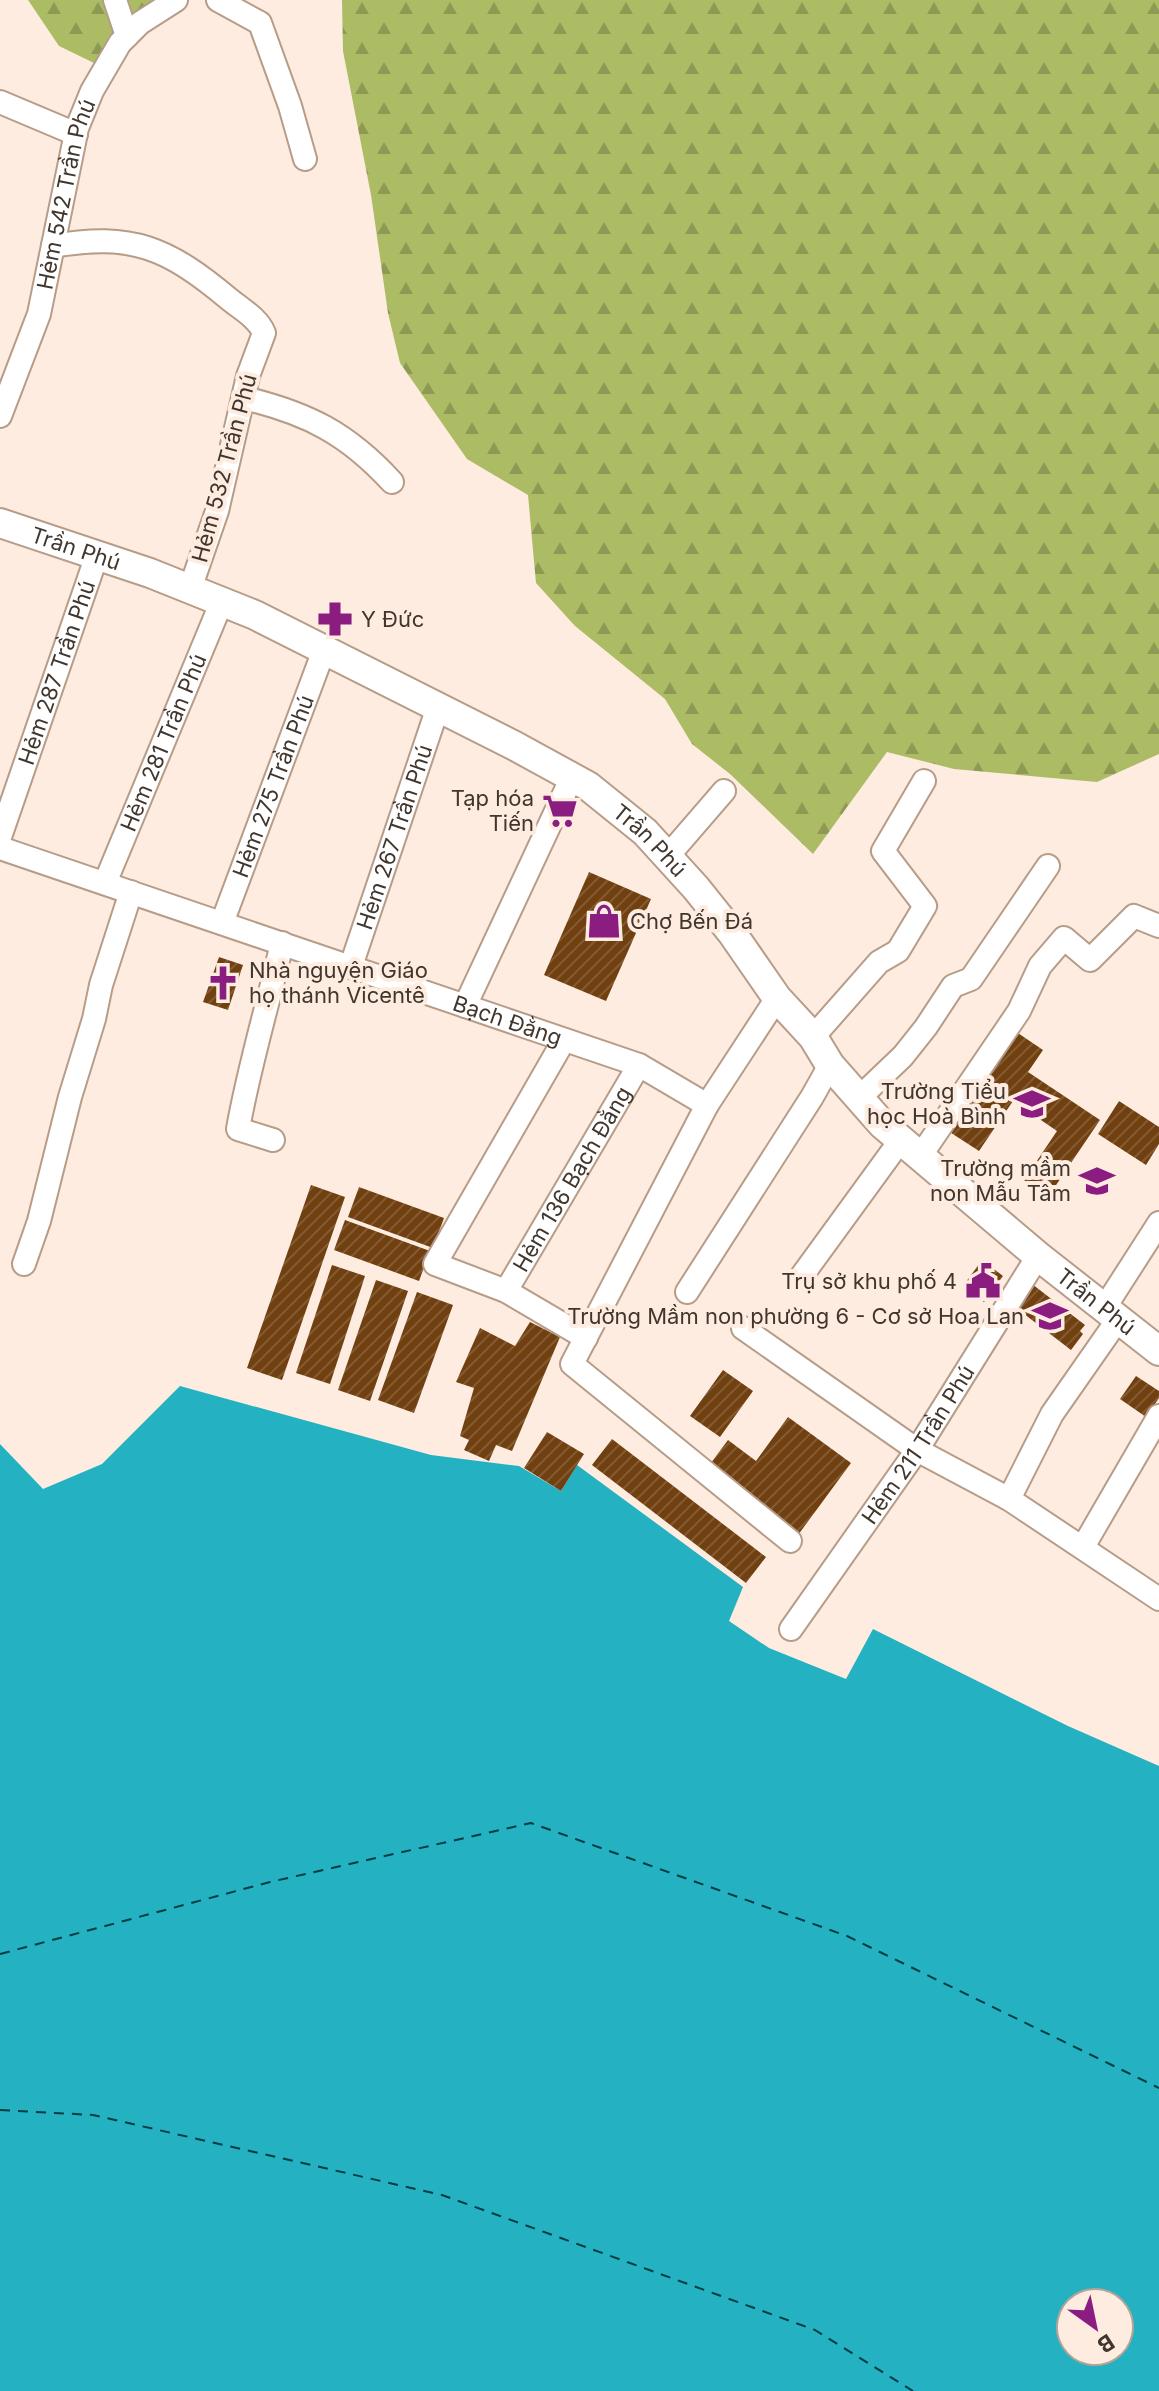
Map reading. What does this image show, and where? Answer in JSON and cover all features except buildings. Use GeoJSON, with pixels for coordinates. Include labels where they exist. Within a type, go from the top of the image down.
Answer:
{"type":"FeatureCollection","features":[{"type":"Feature","properties":{"kind":"main road","name":"Trần Phú"},"geometry":{"type":"LineString","coordinates":[[0,523],[97,555],[255,615],[588,786],[645,832],[696,888],[777,998],[813,1037],[830,1065],[858,1099],[910,1149],[1038,1256],[1159,1351]]}},
{"type":"Feature","properties":{"kind":"street"},"geometry":{"type":"LineString","coordinates":[[115,0],[127,36]]}},
{"type":"Feature","properties":{"kind":"street","name":"Hẻm 542 Trần Phú"},"geometry":{"type":"LineString","coordinates":[[0,416],[4,393],[39,314],[76,134],[92,91],[120,43],[140,23],[176,0]]}},
{"type":"Feature","properties":{"kind":"street"},"geometry":{"type":"LineString","coordinates":[[218,0],[260,23],[286,91],[305,159]]}},
{"type":"Feature","properties":{"kind":"street"},"geometry":{"type":"LineString","coordinates":[[0,102],[76,134]]}},
{"type":"Feature","properties":{"kind":"street","name":"Hẻm 532 Trần Phú"},"geometry":{"type":"LineString","coordinates":[[53,246],[88,240],[120,241],[151,247],[207,282],[260,324],[264,333],[248,376],[217,511],[190,589]]}},
{"type":"Feature","properties":{"kind":"street"},"geometry":{"type":"LineString","coordinates":[[244,398],[290,409],[325,425],[351,442],[392,482]]}},
{"type":"Feature","properties":{"kind":"street","name":"Hẻm 287 Trần Phú"},"geometry":{"type":"LineString","coordinates":[[0,837],[97,555]]}},
{"type":"Feature","properties":{"kind":"street","name":"Hẻm 281 Trần Phú"},"geometry":{"type":"LineString","coordinates":[[105,883],[222,601]]}},
{"type":"Feature","properties":{"kind":"street","name":"Hẻm 275 Trần Phú"},"geometry":{"type":"LineString","coordinates":[[222,923],[324,650]]}},
{"type":"Feature","properties":{"kind":"street","name":"Hẻm 267 Trần Phú"},"geometry":{"type":"LineString","coordinates":[[351,966],[438,707]]}},
{"type":"Feature","properties":{"kind":"street"},"geometry":{"type":"LineString","coordinates":[[465,1006],[572,777]]}},
{"type":"Feature","properties":{"kind":"street"},"geometry":{"type":"LineString","coordinates":[[813,1037],[879,962],[898,951],[925,906],[883,851],[924,781]]}},
{"type":"Feature","properties":{"kind":"street"},"geometry":{"type":"LineString","coordinates":[[667,857],[724,791]]}},
{"type":"Feature","properties":{"kind":"street","name":"Bạch Đằng"},"geometry":{"type":"LineString","coordinates":[[0,848],[639,1065],[707,1105]]}},
{"type":"Feature","properties":{"kind":"street"},"geometry":{"type":"LineString","coordinates":[[858,1099],[903,1056],[953,986],[971,979],[1048,866]]}},
{"type":"Feature","properties":{"kind":"street"},"geometry":{"type":"LineString","coordinates":[[24,1264],[39,1221],[101,985],[131,892]]}},
{"type":"Feature","properties":{"kind":"street"},"geometry":{"type":"LineString","coordinates":[[801,1277],[910,1149],[1019,1011],[1040,966],[1064,938],[1090,960],[1134,916],[1159,926]]}},
{"type":"Feature","properties":{"kind":"street"},"geometry":{"type":"LineString","coordinates":[[273,1140],[238,1129],[246,1081],[282,943]]}},
{"type":"Feature","properties":{"kind":"street"},"geometry":{"type":"LineString","coordinates":[[777,998],[707,1105],[572,1364],[790,1541]]}},
{"type":"Feature","properties":{"kind":"street"},"geometry":{"type":"LineString","coordinates":[[564,1040],[435,1264],[506,1291],[586,1338]]}},
{"type":"Feature","properties":{"kind":"street","name":"Hẻm 136 Bạch Đằng"},"geometry":{"type":"LineString","coordinates":[[506,1291],[639,1065]]}},
{"type":"Feature","properties":{"kind":"street"},"geometry":{"type":"LineString","coordinates":[[687,1292],[830,1065]]}},
{"type":"Feature","properties":{"kind":"street"},"geometry":{"type":"LineString","coordinates":[[1009,1499],[1052,1414],[1112,1312],[1159,1223]]}},
{"type":"Feature","properties":{"kind":"street","name":"Hẻm 211 Trần Phú"},"geometry":{"type":"LineString","coordinates":[[791,1629],[917,1450],[1038,1256]]}},
{"type":"Feature","properties":{"kind":"street"},"geometry":{"type":"LineString","coordinates":[[743,1328],[917,1450],[1009,1499],[1159,1599]]}},
{"type":"Feature","properties":{"kind":"street"},"geometry":{"type":"LineString","coordinates":[[1083,1547],[1159,1416]]}},
{"type":"Feature","properties":{"kind":"green space"},"geometry":{"type":"Polygon","coordinates":[[[28,0],[160,0],[96,64],[59,46],[28,0]]]}},
{"type":"Feature","properties":{"kind":"green space"},"geometry":{"type":"Polygon","coordinates":[[[342,0],[1159,0],[1159,754],[1097,782],[954,769],[887,752],[813,854],[730,774],[692,744],[665,699],[575,626],[536,583],[528,495],[467,459],[400,363],[388,313],[371,195],[343,51],[342,0]]]}},
{"type":"Feature","properties":{"kind":"water"},"geometry":{"type":"Polygon","coordinates":[[[180,1386],[431,1455],[519,1466],[561,1491],[577,1465],[743,1587],[729,1621],[769,1648],[846,1679],[873,1629],[1068,1726],[1159,1766],[1159,2391],[0,2391],[0,1444],[43,1489],[102,1464],[180,1386]]]}},
{"type":"Feature","properties":{"kind":"ferry route"},"geometry":{"type":"LineString","coordinates":[[0,1954],[270,1882],[531,1823],[847,1936],[1159,2088]]}},
{"type":"Feature","properties":{"kind":"ferry route"},"geometry":{"type":"LineString","coordinates":[[0,2110],[93,2115],[442,2195],[815,2330],[913,2391]]}},
{"type":"Feature","properties":{"kind":"place","name":"Y Đức"},"geometry":{"type":"Point","coordinates":[335,619]}},
{"type":"Feature","properties":{"kind":"place","name":"Tạp hóa Tiến"},"geometry":{"type":"Point","coordinates":[560,811]}},
{"type":"Feature","properties":{"kind":"place","name":"Chợ Bến Đá"},"geometry":{"type":"Point","coordinates":[604,921]}},
{"type":"Feature","properties":{"kind":"place","name":"Nhà nguyện Giáo họ thánh Vicentê"},"geometry":{"type":"Point","coordinates":[223,983]}},
{"type":"Feature","properties":{"kind":"place","name":"Trường Tiểu học Hoà Bình"},"geometry":{"type":"Point","coordinates":[1032,1104]}},
{"type":"Feature","properties":{"kind":"place","name":"Trường mầm non Mẫu Tâm"},"geometry":{"type":"Point","coordinates":[1097,1181]}},
{"type":"Feature","properties":{"kind":"place","name":"Trụ sở khu phố 4"},"geometry":{"type":"Point","coordinates":[983,1281]}},
{"type":"Feature","properties":{"kind":"place","name":"Trường Mầm non phường 6 - Cơ sở Hoa Lan"},"geometry":{"type":"Point","coordinates":[1050,1316]}}]}
